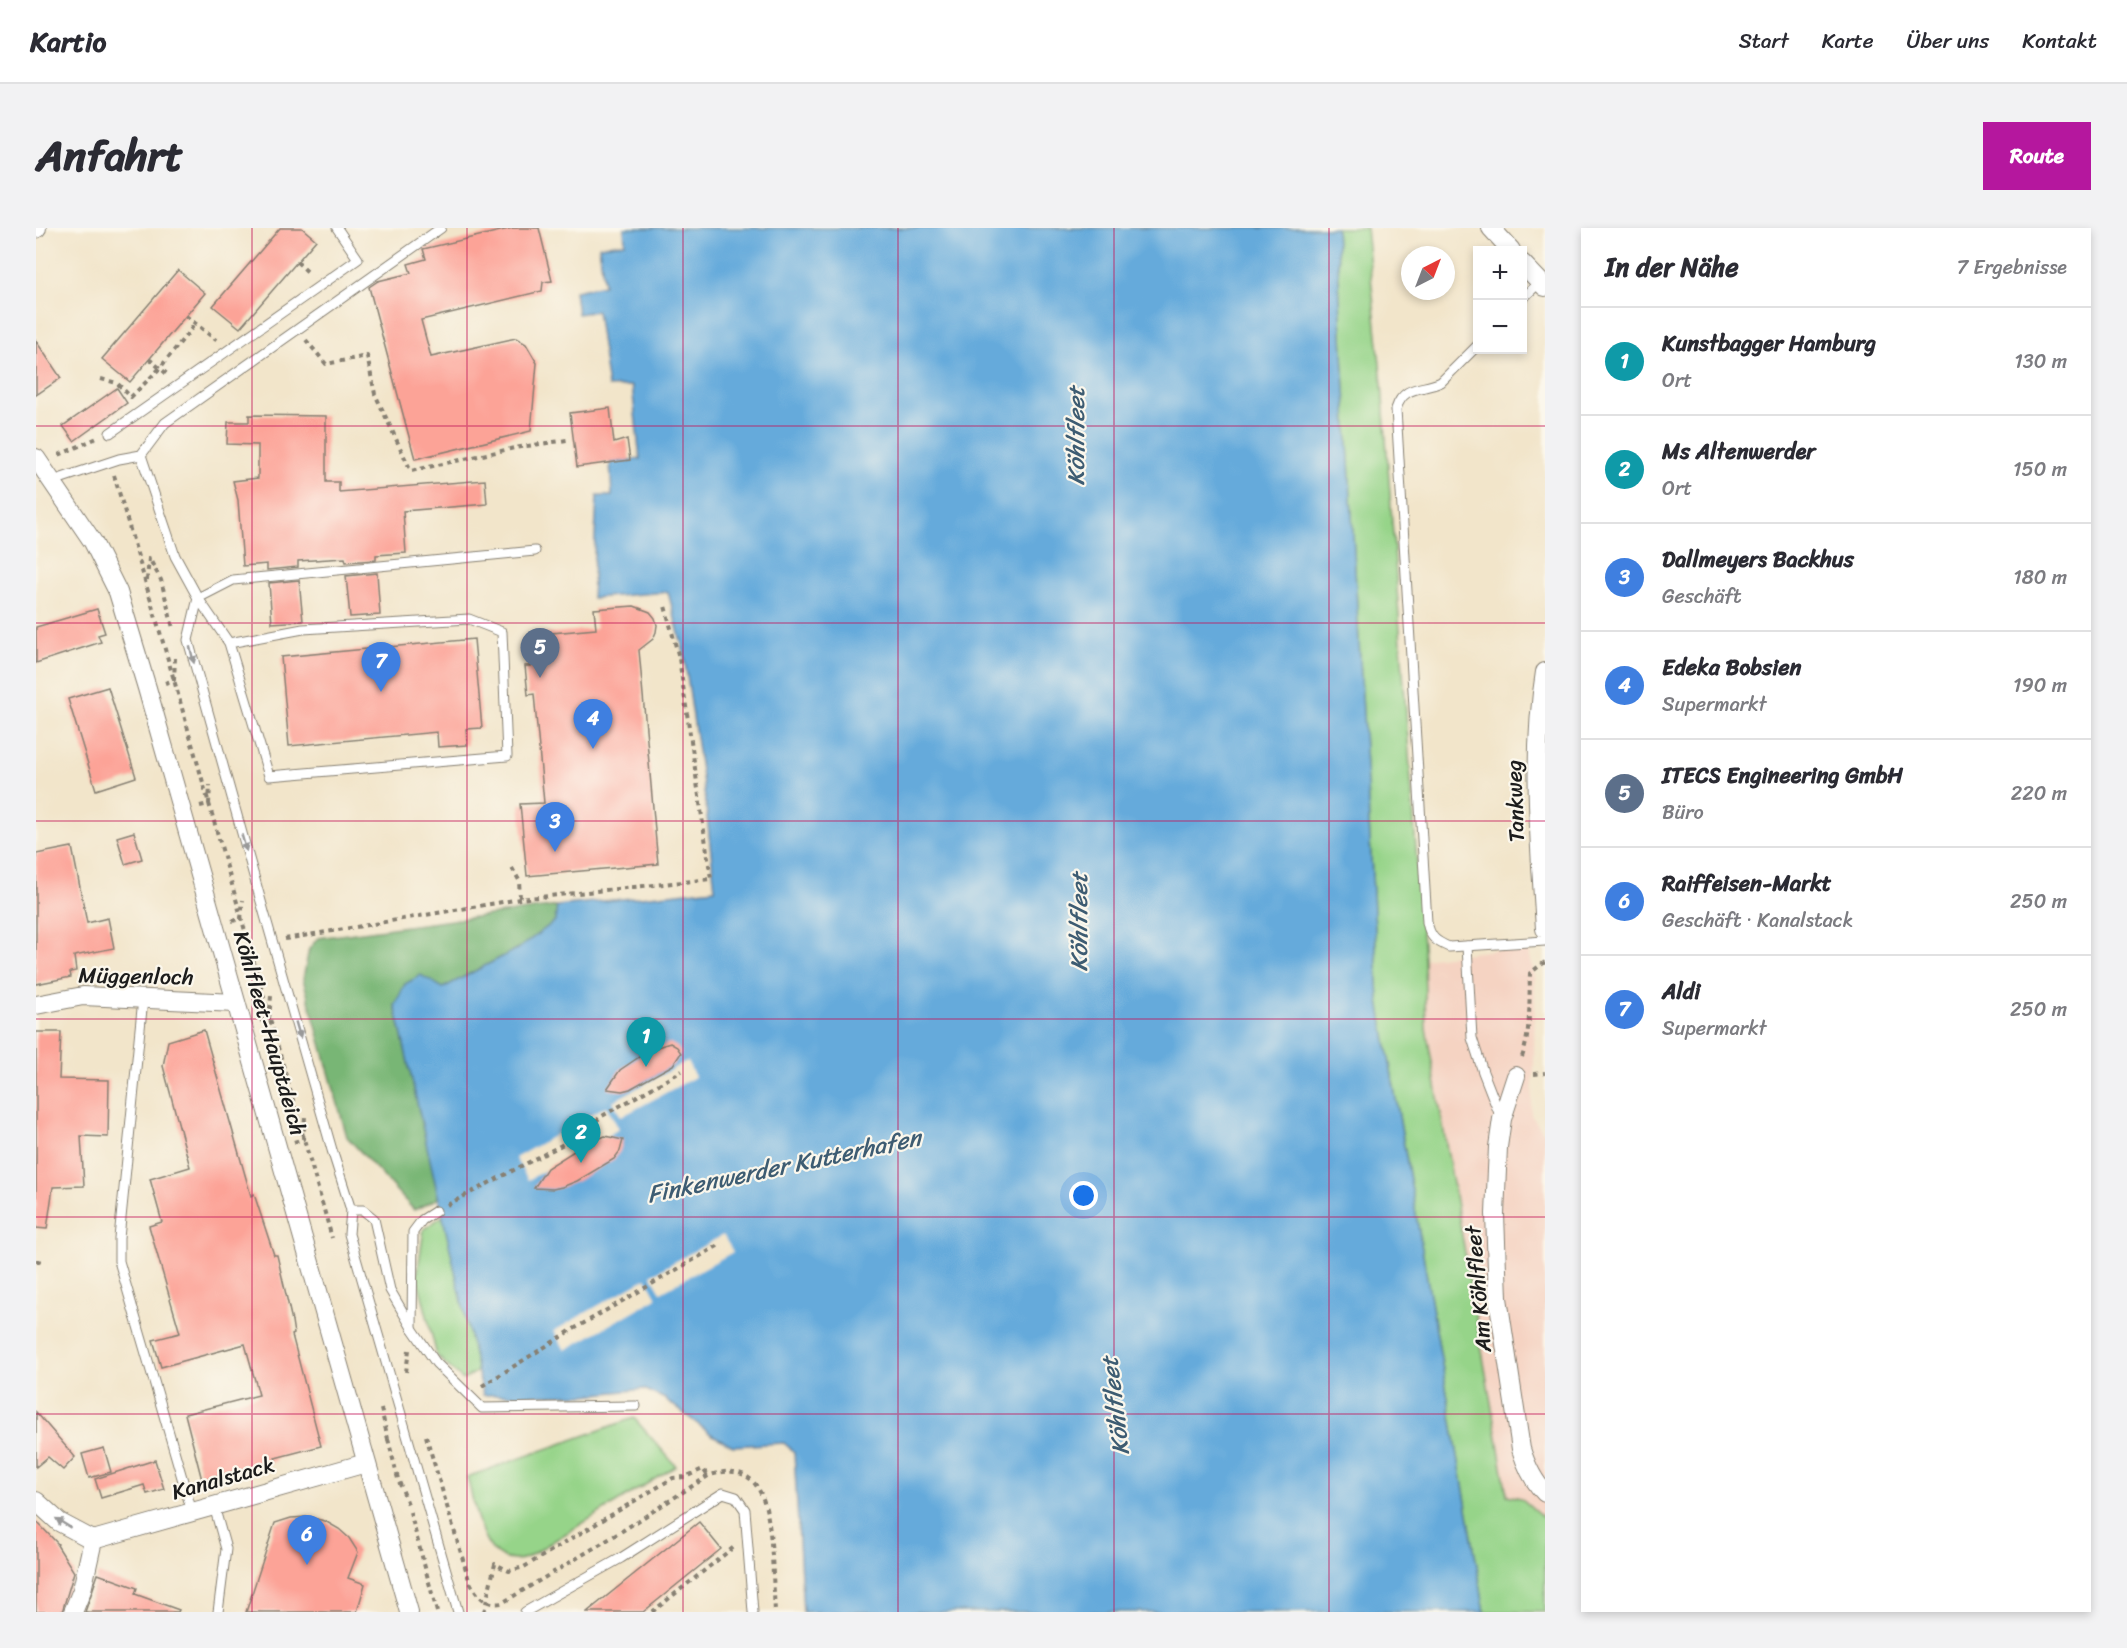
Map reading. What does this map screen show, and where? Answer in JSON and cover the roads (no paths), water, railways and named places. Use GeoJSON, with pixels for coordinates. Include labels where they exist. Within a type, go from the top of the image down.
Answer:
{"type":"FeatureCollection","features":[{"type":"Feature","properties":{"kind":"street"},"geometry":{"type":"LineString","coordinates":[[1491,228],[1507,246]]}},
{"type":"Feature","properties":{"kind":"street"},"geometry":{"type":"LineString","coordinates":[[1527,268],[1542,284]]}},
{"type":"Feature","properties":{"kind":"street","name":"Köhlfleet-Hauptdeich"},"geometry":{"type":"LineString","coordinates":[[36,458],[93,542],[118,592],[410,1612]]}},
{"type":"Feature","properties":{"kind":"street","name":"Köhlfleet-Hauptdeich"},"geometry":{"type":"LineString","coordinates":[[36,470],[53,481]]}},
{"type":"Feature","properties":{"kind":"street","name":"Tankweg"},"geometry":{"type":"LineString","coordinates":[[1545,672],[1538,724],[1538,763],[1545,930]]}},
{"type":"Feature","properties":{"kind":"street","name":"Müggenloch"},"geometry":{"type":"LineString","coordinates":[[36,1005],[83,996],[236,1003]]}},
{"type":"Feature","properties":{"kind":"street","name":"Am Köhlfleet"},"geometry":{"type":"LineString","coordinates":[[1516,1076],[1502,1119],[1496,1186],[1498,1298],[1521,1449],[1534,1480],[1545,1493]]}},
{"type":"Feature","properties":{"kind":"street","name":"Kanalstack"},"geometry":{"type":"LineString","coordinates":[[93,1540],[366,1463]]}},
{"type":"Feature","properties":{"kind":"street"},"geometry":{"type":"LineString","coordinates":[[36,1501],[59,1522],[93,1540],[82,1590],[73,1612]]}},
{"type":"Feature","properties":{"kind":"lane"},"geometry":{"type":"LineString","coordinates":[[110,433],[358,259],[337,228]]}},
{"type":"Feature","properties":{"kind":"lane"},"geometry":{"type":"LineString","coordinates":[[53,481],[110,462],[141,455],[165,423],[441,228]]}},
{"type":"Feature","properties":{"kind":"lane"},"geometry":{"type":"LineString","coordinates":[[1527,295],[1542,284]]}},
{"type":"Feature","properties":{"kind":"lane"},"geometry":{"type":"LineString","coordinates":[[1473,350],[1441,382],[1417,387],[1406,393],[1398,401],[1396,409],[1427,922],[1429,934],[1436,942],[1449,946],[1545,942]]}},
{"type":"Feature","properties":{"kind":"lane"},"geometry":{"type":"LineString","coordinates":[[141,455],[175,556],[198,598],[229,643],[269,776],[507,756],[502,632],[469,619],[303,629],[229,643]]}},
{"type":"Feature","properties":{"kind":"lane"},"geometry":{"type":"LineString","coordinates":[[458,1612],[349,1234],[351,1210],[272,941],[188,640],[198,598],[233,580],[536,551]]}},
{"type":"Feature","properties":{"kind":"lane"},"geometry":{"type":"LineString","coordinates":[[1467,946],[1472,1038],[1502,1119]]}},
{"type":"Feature","properties":{"kind":"lane"},"geometry":{"type":"LineString","coordinates":[[143,999],[120,1226],[119,1261],[192,1512]]}},
{"type":"Feature","properties":{"kind":"lane"},"geometry":{"type":"LineString","coordinates":[[351,1210],[363,1210],[374,1219],[390,1290],[412,1328],[436,1363],[482,1408],[636,1406]]}},
{"type":"Feature","properties":{"kind":"lane"},"geometry":{"type":"LineString","coordinates":[[412,1328],[412,1232],[422,1220],[436,1211]]}},
{"type":"Feature","properties":{"kind":"lane"},"geometry":{"type":"LineString","coordinates":[[525,1612],[621,1558],[723,1493],[736,1497],[745,1510],[753,1612]]}},
{"type":"Feature","properties":{"kind":"lane"},"geometry":{"type":"LineString","coordinates":[[214,1506],[226,1549],[218,1612]]}},
{"type":"Feature","properties":{"kind":"water"},"geometry":{"type":"Polygon","coordinates":[[[624,228],[1336,228],[1379,1001],[1485,1612],[803,1612],[794,1452],[784,1443],[733,1446],[711,1434],[665,1399],[644,1389],[586,1395],[483,1395],[395,1005],[405,984],[421,975],[443,988],[519,948],[555,921],[557,906],[715,889],[705,798],[683,649],[668,592],[592,598],[597,496],[612,496],[610,462],[640,459],[632,386],[608,387],[597,311],[578,314],[575,291],[604,285],[599,246],[625,243],[624,228]]]}},
{"type":"Feature","properties":{"kind":"place","name":"ITECS Engineering GmbH"},"geometry":{"type":"Point","coordinates":[540,678]}},
{"type":"Feature","properties":{"kind":"place","name":"Aldi"},"geometry":{"type":"Point","coordinates":[381,692]}},
{"type":"Feature","properties":{"kind":"place","name":"Edeka Bobsien"},"geometry":{"type":"Point","coordinates":[593,749]}},
{"type":"Feature","properties":{"kind":"place","name":"Dallmeyers Backhus"},"geometry":{"type":"Point","coordinates":[555,852]}},
{"type":"Feature","properties":{"kind":"place","name":"Kunstbagger Hamburg"},"geometry":{"type":"Point","coordinates":[646,1067]}},
{"type":"Feature","properties":{"kind":"place","name":"Ms Altenwerder"},"geometry":{"type":"Point","coordinates":[581,1163]}},
{"type":"Feature","properties":{"kind":"place","name":"Raiffeisen-Markt"},"geometry":{"type":"Point","coordinates":[307,1565]}},
{"type":"Feature","properties":{"kind":"water label","name":"Köhlfleet"},"geometry":{"type":"Point","coordinates":[1076,436]}},
{"type":"Feature","properties":{"kind":"water label","name":"Köhlfleet"},"geometry":{"type":"Point","coordinates":[1079,922]}},
{"type":"Feature","properties":{"kind":"water label","name":"Finkenwerder Kutterhafen"},"geometry":{"type":"Point","coordinates":[784,1166]}},
{"type":"Feature","properties":{"kind":"water label","name":"Köhlfleet"},"geometry":{"type":"Point","coordinates":[1115,1406]}}]}
